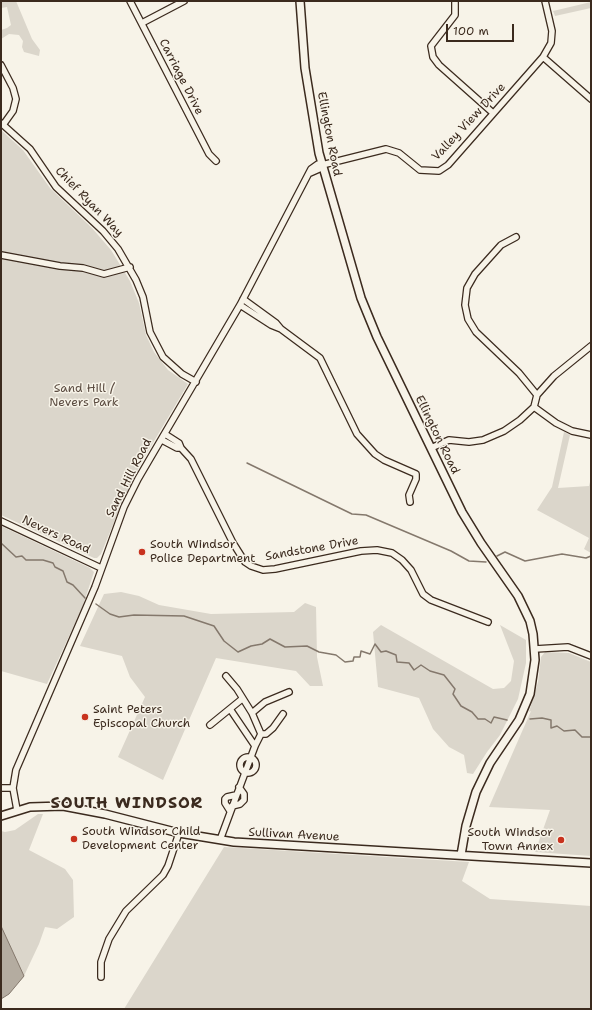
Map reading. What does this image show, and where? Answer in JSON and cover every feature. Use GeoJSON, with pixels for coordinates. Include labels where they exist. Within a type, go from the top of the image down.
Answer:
{"type":"FeatureCollection","features":[{"type":"Feature","properties":{"kind":"main road","name":"Ellington Road"},"geometry":{"type":"LineString","coordinates":[[300,1],[306,75],[322,165],[351,266],[368,316],[470,527],[518,596],[530,622],[535,649],[535,670],[530,694],[519,720],[490,763],[476,792],[466,826],[461,855]]}},
{"type":"Feature","properties":{"kind":"main road","name":"Sullivan Avenue"},"geometry":{"type":"LineString","coordinates":[[1,816],[17,810],[48,806],[76,808],[179,833],[220,840],[265,845],[591,863]]}},
{"type":"Feature","properties":{"kind":"street","name":"Carriage Drive"},"geometry":{"type":"LineString","coordinates":[[130,1],[208,154],[216,161]]}},
{"type":"Feature","properties":{"kind":"street"},"geometry":{"type":"LineString","coordinates":[[142,23],[184,1]]}},
{"type":"Feature","properties":{"kind":"street"},"geometry":{"type":"LineString","coordinates":[[455,1],[455,15],[431,46],[433,56],[438,65],[493,113]]}},
{"type":"Feature","properties":{"kind":"street","name":"Valley View Drive"},"geometry":{"type":"LineString","coordinates":[[322,165],[386,149],[399,153],[420,170],[429,172],[439,171],[448,165],[543,57],[551,43],[552,31],[545,1]]}},
{"type":"Feature","properties":{"kind":"street"},"geometry":{"type":"LineString","coordinates":[[543,57],[591,99]]}},
{"type":"Feature","properties":{"kind":"street"},"geometry":{"type":"LineString","coordinates":[[1,65],[16,99],[13,111],[2,124]]}},
{"type":"Feature","properties":{"kind":"street","name":"Chief Ryan Way"},"geometry":{"type":"LineString","coordinates":[[2,124],[30,149],[56,187],[103,231],[130,267],[143,297],[150,332],[163,357],[182,374],[196,382]]}},
{"type":"Feature","properties":{"kind":"street","name":"Sand Hill Road"},"geometry":{"type":"LineString","coordinates":[[17,810],[13,788],[14,776],[83,615],[124,507],[138,479],[240,305],[310,173],[319,169],[322,165]]}},
{"type":"Feature","properties":{"kind":"street"},"geometry":{"type":"LineString","coordinates":[[516,237],[501,245],[475,274],[467,288],[465,305],[468,319],[476,332],[519,373],[537,395]]}},
{"type":"Feature","properties":{"kind":"street"},"geometry":{"type":"LineString","coordinates":[[1,255],[60,266],[83,268],[104,274],[130,267]]}},
{"type":"Feature","properties":{"kind":"street"},"geometry":{"type":"LineString","coordinates":[[243,299],[320,358],[353,428],[367,446],[384,460],[416,474],[416,479],[409,495],[410,502]]}},
{"type":"Feature","properties":{"kind":"street"},"geometry":{"type":"LineString","coordinates":[[240,305],[271,325],[281,329]]}},
{"type":"Feature","properties":{"kind":"street"},"geometry":{"type":"LineString","coordinates":[[431,448],[449,440],[469,442],[483,440],[504,431],[520,420],[534,407],[537,395],[554,376],[591,346]]}},
{"type":"Feature","properties":{"kind":"street"},"geometry":{"type":"LineString","coordinates":[[534,407],[556,423],[572,431],[591,435]]}},
{"type":"Feature","properties":{"kind":"street","name":"Sandstone Drive"},"geometry":{"type":"LineString","coordinates":[[165,434],[179,443],[181,448],[191,459],[242,558],[251,566],[263,570],[275,569],[361,551],[377,550],[392,553],[402,560],[411,570],[423,594],[431,600],[488,622]]}},
{"type":"Feature","properties":{"kind":"street","name":"Sandstone Drive"},"geometry":{"type":"LineString","coordinates":[[162,440],[177,448],[181,448]]}},
{"type":"Feature","properties":{"kind":"street","name":"Nevers Road"},"geometry":{"type":"LineString","coordinates":[[1,521],[101,568]]}},
{"type":"Feature","properties":{"kind":"street"},"geometry":{"type":"LineString","coordinates":[[535,649],[568,647],[591,656]]}},
{"type":"Feature","properties":{"kind":"street"},"geometry":{"type":"LineString","coordinates":[[220,840],[250,757],[261,734],[252,713],[237,689],[226,676]]}},
{"type":"Feature","properties":{"kind":"street"},"geometry":{"type":"LineString","coordinates":[[252,713],[265,702],[289,692]]}},
{"type":"Feature","properties":{"kind":"street"},"geometry":{"type":"LineString","coordinates":[[210,724],[242,699]]}},
{"type":"Feature","properties":{"kind":"street"},"geometry":{"type":"LineString","coordinates":[[230,709],[255,746]]}},
{"type":"Feature","properties":{"kind":"street"},"geometry":{"type":"LineString","coordinates":[[261,734],[266,734],[273,728],[283,714]]}},
{"type":"Feature","properties":{"kind":"street"},"geometry":{"type":"LineString","coordinates":[[231,808],[240,804],[244,800],[244,794],[239,787]]}},
{"type":"Feature","properties":{"kind":"street"},"geometry":{"type":"LineString","coordinates":[[1,788],[13,788]]}},
{"type":"Feature","properties":{"kind":"street"},"geometry":{"type":"LineString","coordinates":[[231,808],[225,803],[225,799],[227,796],[236,795]]}},
{"type":"Feature","properties":{"kind":"street"},"geometry":{"type":"LineString","coordinates":[[102,977],[101,962],[109,939],[126,911],[163,875],[168,866],[179,833]]}},
{"type":"Feature","properties":{"kind":"green space"},"geometry":{"type":"Polygon","coordinates":[[[1,1],[16,1],[32,39],[40,50],[39,56],[24,52],[22,47],[23,41],[19,35],[9,34],[1,39],[1,30],[11,25],[7,7],[1,8],[1,1]]]}},
{"type":"Feature","properties":{"kind":"green space"},"geometry":{"type":"Polygon","coordinates":[[[591,2],[591,8],[555,16],[553,11],[591,2]]]}},
{"type":"Feature","properties":{"kind":"green space","name":"Sand Hill / Nevers Park"},"geometry":{"type":"Polygon","coordinates":[[[1,130],[23,150],[50,188],[92,228],[111,250],[130,281],[139,303],[146,335],[154,352],[168,370],[188,384],[141,463],[119,510],[101,554],[97,558],[94,558],[1,515],[1,130]]]}},
{"type":"Feature","properties":{"kind":"green space"},"geometry":{"type":"Polygon","coordinates":[[[564,432],[570,435],[558,488],[589,486],[591,478],[591,553],[584,549],[589,538],[537,510],[552,487],[564,432]]]}},
{"type":"Feature","properties":{"kind":"green space"},"geometry":{"type":"Polygon","coordinates":[[[1,526],[90,568],[94,572],[82,608],[47,684],[1,671],[1,526]]]}},
{"type":"Feature","properties":{"kind":"green space"},"geometry":{"type":"Polygon","coordinates":[[[121,592],[139,596],[159,605],[211,614],[294,612],[305,603],[316,607],[317,657],[323,686],[310,686],[296,671],[216,658],[163,780],[118,757],[145,697],[130,677],[122,656],[80,646],[104,594],[121,592]]]}},
{"type":"Feature","properties":{"kind":"green space"},"geometry":{"type":"Polygon","coordinates":[[[381,625],[493,689],[504,688],[511,681],[514,661],[500,625],[526,640],[526,663],[518,699],[500,735],[473,774],[467,773],[464,755],[449,747],[433,729],[419,698],[378,687],[373,632],[381,625]]]}},
{"type":"Feature","properties":{"kind":"green space"},"geometry":{"type":"Polygon","coordinates":[[[545,652],[569,653],[591,662],[591,856],[535,852],[550,810],[489,807],[531,711],[529,712],[538,682],[541,657],[545,652]]]}},
{"type":"Feature","properties":{"kind":"green space"},"geometry":{"type":"Polygon","coordinates":[[[38,814],[43,814],[29,850],[65,869],[73,880],[74,917],[57,929],[45,927],[39,944],[23,978],[1,995],[1,831],[5,832],[15,830],[38,814]]]}},
{"type":"Feature","properties":{"kind":"green space"},"geometry":{"type":"Polygon","coordinates":[[[224,847],[469,862],[462,881],[490,899],[591,906],[591,1009],[124,1009],[224,847]]]}},
{"type":"Feature","properties":{"kind":"shaded area"},"geometry":{"type":"Polygon","coordinates":[[[1,926],[24,976],[9,994],[1,999],[1,926]]]}},
{"type":"Feature","properties":{"kind":"waterway"},"geometry":{"type":"LineString","coordinates":[[247,463],[352,514],[366,515],[451,551],[469,561],[486,562]]}},
{"type":"Feature","properties":{"kind":"waterway"},"geometry":{"type":"LineString","coordinates":[[1,543],[16,557],[22,556],[26,560],[43,560],[53,563],[55,567],[63,571],[67,582],[73,585],[85,598]]}},
{"type":"Feature","properties":{"kind":"waterway"},"geometry":{"type":"LineString","coordinates":[[497,556],[505,552],[525,561],[562,554],[586,558],[591,556]]}},
{"type":"Feature","properties":{"kind":"waterway"},"geometry":{"type":"LineString","coordinates":[[96,604],[110,614],[119,617],[134,615],[184,616],[214,626],[224,641],[238,652],[251,646],[262,644],[270,639],[285,647],[307,646],[319,652],[336,655],[345,662],[353,661],[354,657],[360,657],[361,651],[370,654],[375,644],[381,652],[386,651],[396,655],[397,662],[409,663],[414,670],[421,665],[430,671],[444,675],[455,689],[453,694],[461,706],[472,712],[478,719],[485,719],[491,723],[494,717],[507,720]]}},
{"type":"Feature","properties":{"kind":"waterway"},"geometry":{"type":"LineString","coordinates":[[530,719],[542,718],[551,720],[551,728],[557,726],[564,731],[575,730],[582,737],[591,737]]}},
{"type":"Feature","properties":{"kind":"place","name":"South Windsor Police Department"},"geometry":{"type":"Point","coordinates":[142,552]}},
{"type":"Feature","properties":{"kind":"place","name":"Saint Peters Episcopal Church"},"geometry":{"type":"Point","coordinates":[85,717]}},
{"type":"Feature","properties":{"kind":"place","name":"South Windsor Child Development Center"},"geometry":{"type":"Point","coordinates":[74,839]}},
{"type":"Feature","properties":{"kind":"place","name":"South Windsor Town Annex"},"geometry":{"type":"Point","coordinates":[561,840]}},
{"type":"Feature","properties":{"kind":"district","name":"SOUTH WINDSOR"},"geometry":{"type":"Point","coordinates":[127,804]}}]}
